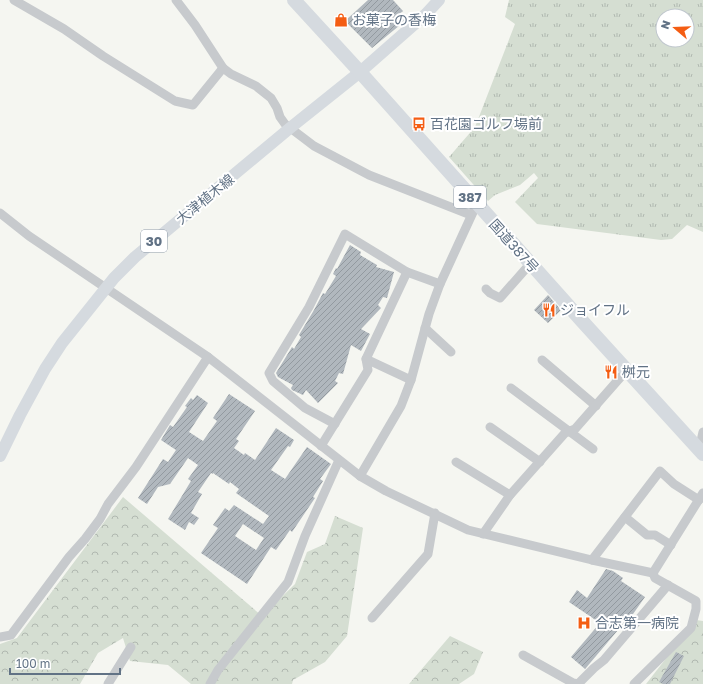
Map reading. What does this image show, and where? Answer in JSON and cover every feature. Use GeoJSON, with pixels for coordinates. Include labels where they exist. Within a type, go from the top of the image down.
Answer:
{"type":"FeatureCollection","features":[{"type":"Feature","properties":{"kind":"highway","name":"国道387号"},"geometry":{"type":"LineString","coordinates":[[294,0],[360,72],[474,210],[530,264],[701,452]]}},
{"type":"Feature","properties":{"kind":"main road","name":"大津植木線"},"geometry":{"type":"LineString","coordinates":[[0,456],[45,369],[62,343],[106,288],[135,257],[290,128],[360,72],[435,2]]}},
{"type":"Feature","properties":{"kind":"street"},"geometry":{"type":"LineString","coordinates":[[14,0],[175,101],[193,105],[223,68]]}},
{"type":"Feature","properties":{"kind":"street"},"geometry":{"type":"LineString","coordinates":[[176,0],[195,25],[223,68],[231,74],[256,86],[271,98],[280,116],[290,128],[314,146],[369,175],[474,210],[440,284],[425,328],[411,380],[401,406],[360,476]]}},
{"type":"Feature","properties":{"kind":"street"},"geometry":{"type":"LineString","coordinates":[[0,213],[29,236],[208,358],[360,476],[386,491],[468,530],[653,573]]}},
{"type":"Feature","properties":{"kind":"street"},"geometry":{"type":"LineString","coordinates":[[335,424],[305,408],[273,382],[269,373],[309,306],[345,234],[407,272],[440,284]]}},
{"type":"Feature","properties":{"kind":"street"},"geometry":{"type":"LineString","coordinates":[[486,289],[490,293],[500,298],[530,264]]}},
{"type":"Feature","properties":{"kind":"street"},"geometry":{"type":"LineString","coordinates":[[321,446],[368,370],[366,359],[407,272]]}},
{"type":"Feature","properties":{"kind":"street"},"geometry":{"type":"LineString","coordinates":[[425,328],[451,352]]}},
{"type":"Feature","properties":{"kind":"street"},"geometry":{"type":"LineString","coordinates":[[0,637],[11,635],[69,556],[85,539],[100,519],[108,504],[136,467],[208,358]]}},
{"type":"Feature","properties":{"kind":"street"},"geometry":{"type":"LineString","coordinates":[[366,359],[411,380]]}},
{"type":"Feature","properties":{"kind":"street"},"geometry":{"type":"LineString","coordinates":[[542,360],[596,406]]}},
{"type":"Feature","properties":{"kind":"street"},"geometry":{"type":"LineString","coordinates":[[483,534],[510,495],[566,433],[575,429],[626,371]]}},
{"type":"Feature","properties":{"kind":"street"},"geometry":{"type":"LineString","coordinates":[[511,388],[593,449]]}},
{"type":"Feature","properties":{"kind":"street"},"geometry":{"type":"LineString","coordinates":[[490,427],[540,462]]}},
{"type":"Feature","properties":{"kind":"street"},"geometry":{"type":"LineString","coordinates":[[701,452],[703,432]]}},
{"type":"Feature","properties":{"kind":"street"},"geometry":{"type":"LineString","coordinates":[[210,684],[218,670],[288,582],[305,536],[339,460]]}},
{"type":"Feature","properties":{"kind":"street"},"geometry":{"type":"LineString","coordinates":[[456,462],[510,495]]}},
{"type":"Feature","properties":{"kind":"street"},"geometry":{"type":"LineString","coordinates":[[592,560],[660,471],[674,484],[701,497],[653,573]]}},
{"type":"Feature","properties":{"kind":"street"},"geometry":{"type":"LineString","coordinates":[[372,618],[428,554],[435,513]]}},
{"type":"Feature","properties":{"kind":"street"},"geometry":{"type":"LineString","coordinates":[[625,517],[647,535],[656,535],[671,545]]}},
{"type":"Feature","properties":{"kind":"street"},"geometry":{"type":"LineString","coordinates":[[634,684],[691,628],[696,609],[696,600],[655,578],[653,573]]}},
{"type":"Feature","properties":{"kind":"street"},"geometry":{"type":"LineString","coordinates":[[523,656],[573,683],[578,684],[604,660],[668,585]]}},
{"type":"Feature","properties":{"kind":"street"},"geometry":{"type":"LineString","coordinates":[[108,684],[131,647]]}},
{"type":"Feature","properties":{"kind":"green space"},"geometry":{"type":"Polygon","coordinates":[[[509,0],[703,0],[703,232],[687,225],[672,239],[661,240],[537,224],[515,202],[538,178],[534,173],[520,185],[495,195],[488,201],[449,157],[475,127],[515,24],[505,17],[509,0]]]}},
{"type":"Feature","properties":{"kind":"green space"},"geometry":{"type":"Polygon","coordinates":[[[123,497],[262,616],[295,584],[307,552],[325,544],[335,516],[363,528],[347,636],[325,662],[293,680],[292,684],[191,684],[168,665],[130,661],[123,638],[98,653],[80,684],[0,684],[0,644],[17,638],[123,497]]]}},
{"type":"Feature","properties":{"kind":"green space"},"geometry":{"type":"Polygon","coordinates":[[[696,620],[703,621],[703,684],[646,684],[696,620]]]}},
{"type":"Feature","properties":{"kind":"green space"},"geometry":{"type":"Polygon","coordinates":[[[450,636],[483,652],[474,674],[459,684],[409,684],[450,636]]]}},
{"type":"Feature","properties":{"kind":"building"},"geometry":{"type":"Polygon","coordinates":[[[368,0],[393,0],[403,11],[399,14],[405,21],[372,48],[345,21],[368,0]]]}},
{"type":"Feature","properties":{"kind":"building"},"geometry":{"type":"Polygon","coordinates":[[[350,245],[361,252],[360,255],[377,265],[376,267],[394,272],[387,298],[383,297],[378,305],[381,308],[361,329],[370,334],[361,351],[351,345],[343,374],[339,373],[335,381],[338,383],[318,403],[306,390],[303,395],[292,390],[291,388],[293,385],[278,377],[276,373],[292,347],[294,349],[301,337],[299,335],[323,293],[325,294],[336,276],[333,274],[350,245]]]}},
{"type":"Feature","properties":{"kind":"building"},"geometry":{"type":"Polygon","coordinates":[[[548,295],[561,310],[548,323],[534,310],[548,295]]]}},
{"type":"Feature","properties":{"kind":"building"},"geometry":{"type":"Polygon","coordinates":[[[229,394],[255,411],[236,439],[239,441],[234,448],[255,460],[276,428],[294,440],[271,470],[285,479],[307,447],[331,464],[320,479],[323,481],[313,497],[315,498],[292,532],[290,530],[276,550],[271,547],[247,584],[201,553],[218,528],[213,525],[225,508],[229,511],[234,505],[263,524],[269,516],[236,493],[239,489],[230,482],[229,484],[211,473],[198,492],[202,494],[191,513],[199,518],[194,525],[189,522],[185,530],[168,519],[191,481],[188,479],[198,465],[188,458],[170,484],[158,487],[147,504],[138,498],[163,459],[168,462],[176,450],[161,440],[170,425],[173,427],[187,407],[185,406],[191,398],[193,400],[197,395],[208,403],[189,432],[203,441],[217,421],[213,418],[229,394]],[[243,524],[235,536],[256,550],[264,538],[243,524]]]}},
{"type":"Feature","properties":{"kind":"building"},"geometry":{"type":"Polygon","coordinates":[[[606,569],[613,571],[623,578],[621,581],[645,597],[626,624],[624,623],[585,669],[571,657],[600,623],[569,602],[577,590],[587,598],[606,569]]]}},
{"type":"Feature","properties":{"kind":"building"},"geometry":{"type":"Polygon","coordinates":[[[676,652],[684,656],[670,684],[663,684],[659,682],[676,652]]]}},
{"type":"Feature","properties":{"kind":"place","name":"お菓子の香梅"},"geometry":{"type":"Point","coordinates":[341,20]}},
{"type":"Feature","properties":{"kind":"place","name":"百花園ゴルフ場前"},"geometry":{"type":"Point","coordinates":[419,124]}},
{"type":"Feature","properties":{"kind":"place","name":"ジョイフル"},"geometry":{"type":"Point","coordinates":[549,310]}},
{"type":"Feature","properties":{"kind":"place","name":"桝元"},"geometry":{"type":"Point","coordinates":[611,372]}},
{"type":"Feature","properties":{"kind":"place","name":"合志第一病院"},"geometry":{"type":"Point","coordinates":[584,623]}}]}
